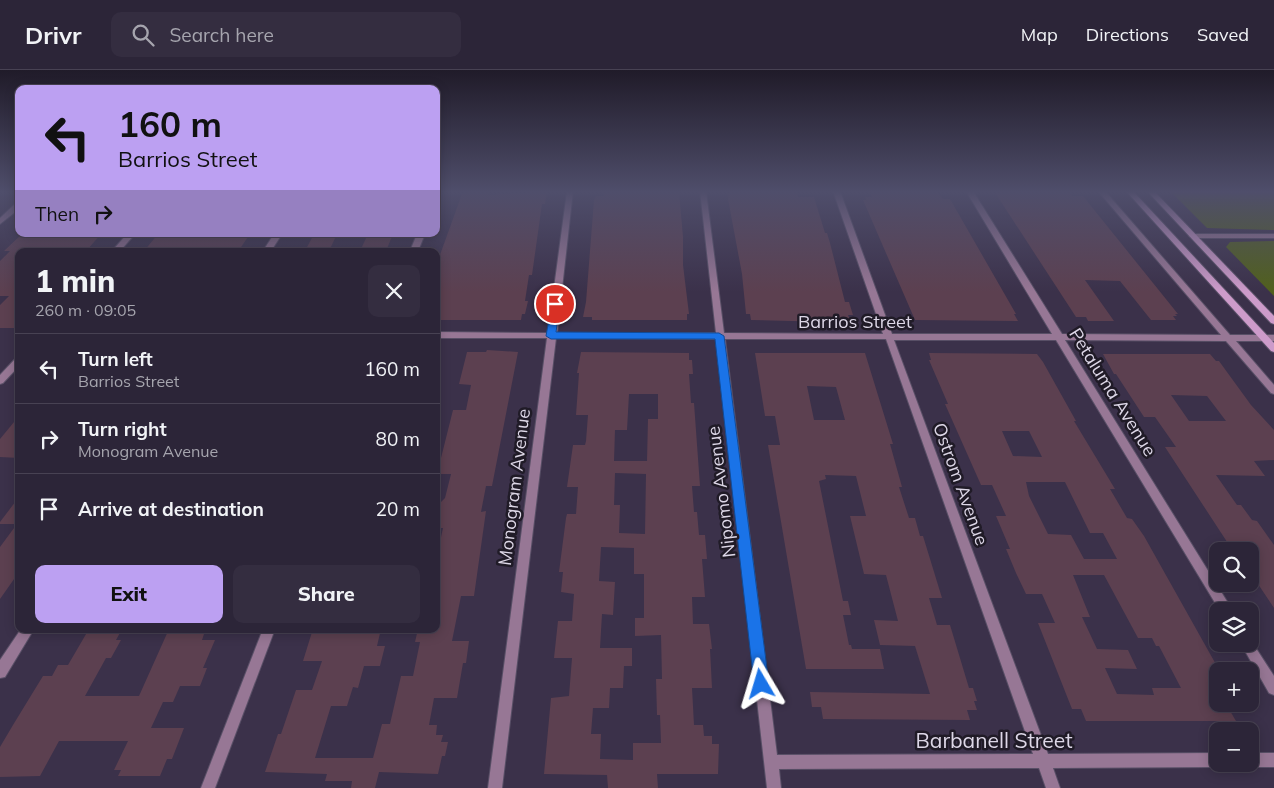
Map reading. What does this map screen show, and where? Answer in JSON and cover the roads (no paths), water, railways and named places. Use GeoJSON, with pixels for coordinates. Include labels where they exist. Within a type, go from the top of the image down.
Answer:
{"type":"FeatureCollection","features":[{"type":"Feature","properties":{"kind":"main road"},"geometry":{"type":"LineString","coordinates":[[1160,225],[1274,350]]}},
{"type":"Feature","properties":{"kind":"main road"},"geometry":{"type":"LineString","coordinates":[[1182,225],[1274,321]]}},
{"type":"Feature","properties":{"kind":"street","name":"Monogram Avenue"},"geometry":{"type":"LineString","coordinates":[[495,788],[566,225]]}},
{"type":"Feature","properties":{"kind":"street","name":"Nipomo Avenue"},"geometry":{"type":"LineString","coordinates":[[707,225],[774,788]]}},
{"type":"Feature","properties":{"kind":"street","name":"Ostrom Avenue"},"geometry":{"type":"LineString","coordinates":[[848,225],[1053,788]]}},
{"type":"Feature","properties":{"kind":"street","name":"Petaluma Avenue"},"geometry":{"type":"LineString","coordinates":[[989,225],[1221,602]]}},
{"type":"Feature","properties":{"kind":"street"},"geometry":{"type":"LineString","coordinates":[[1130,225],[1274,391]]}},
{"type":"Feature","properties":{"kind":"street"},"geometry":{"type":"LineString","coordinates":[[1193,236],[1274,236]]}},
{"type":"Feature","properties":{"kind":"street"},"geometry":{"type":"LineString","coordinates":[[119,248],[128,237]]}},
{"type":"Feature","properties":{"kind":"street"},"geometry":{"type":"LineString","coordinates":[[269,248],[276,237]]}},
{"type":"Feature","properties":{"kind":"street","name":"Barrios Street"},"geometry":{"type":"LineString","coordinates":[[440,335],[1274,338]]}},
{"type":"Feature","properties":{"kind":"street"},"geometry":{"type":"LineString","coordinates":[[0,381],[15,364]]}},
{"type":"Feature","properties":{"kind":"street"},"geometry":{"type":"LineString","coordinates":[[0,672],[25,633]]}},
{"type":"Feature","properties":{"kind":"street"},"geometry":{"type":"LineString","coordinates":[[208,788],[267,633]]}},
{"type":"Feature","properties":{"kind":"street"},"geometry":{"type":"LineString","coordinates":[[1252,652],[1274,688]]}},
{"type":"Feature","properties":{"kind":"street","name":"Barbanell Street"},"geometry":{"type":"LineString","coordinates":[[771,762],[1209,760]]}},
{"type":"Feature","properties":{"kind":"street"},"geometry":{"type":"LineString","coordinates":[[1259,760],[1274,760]]}}]}
